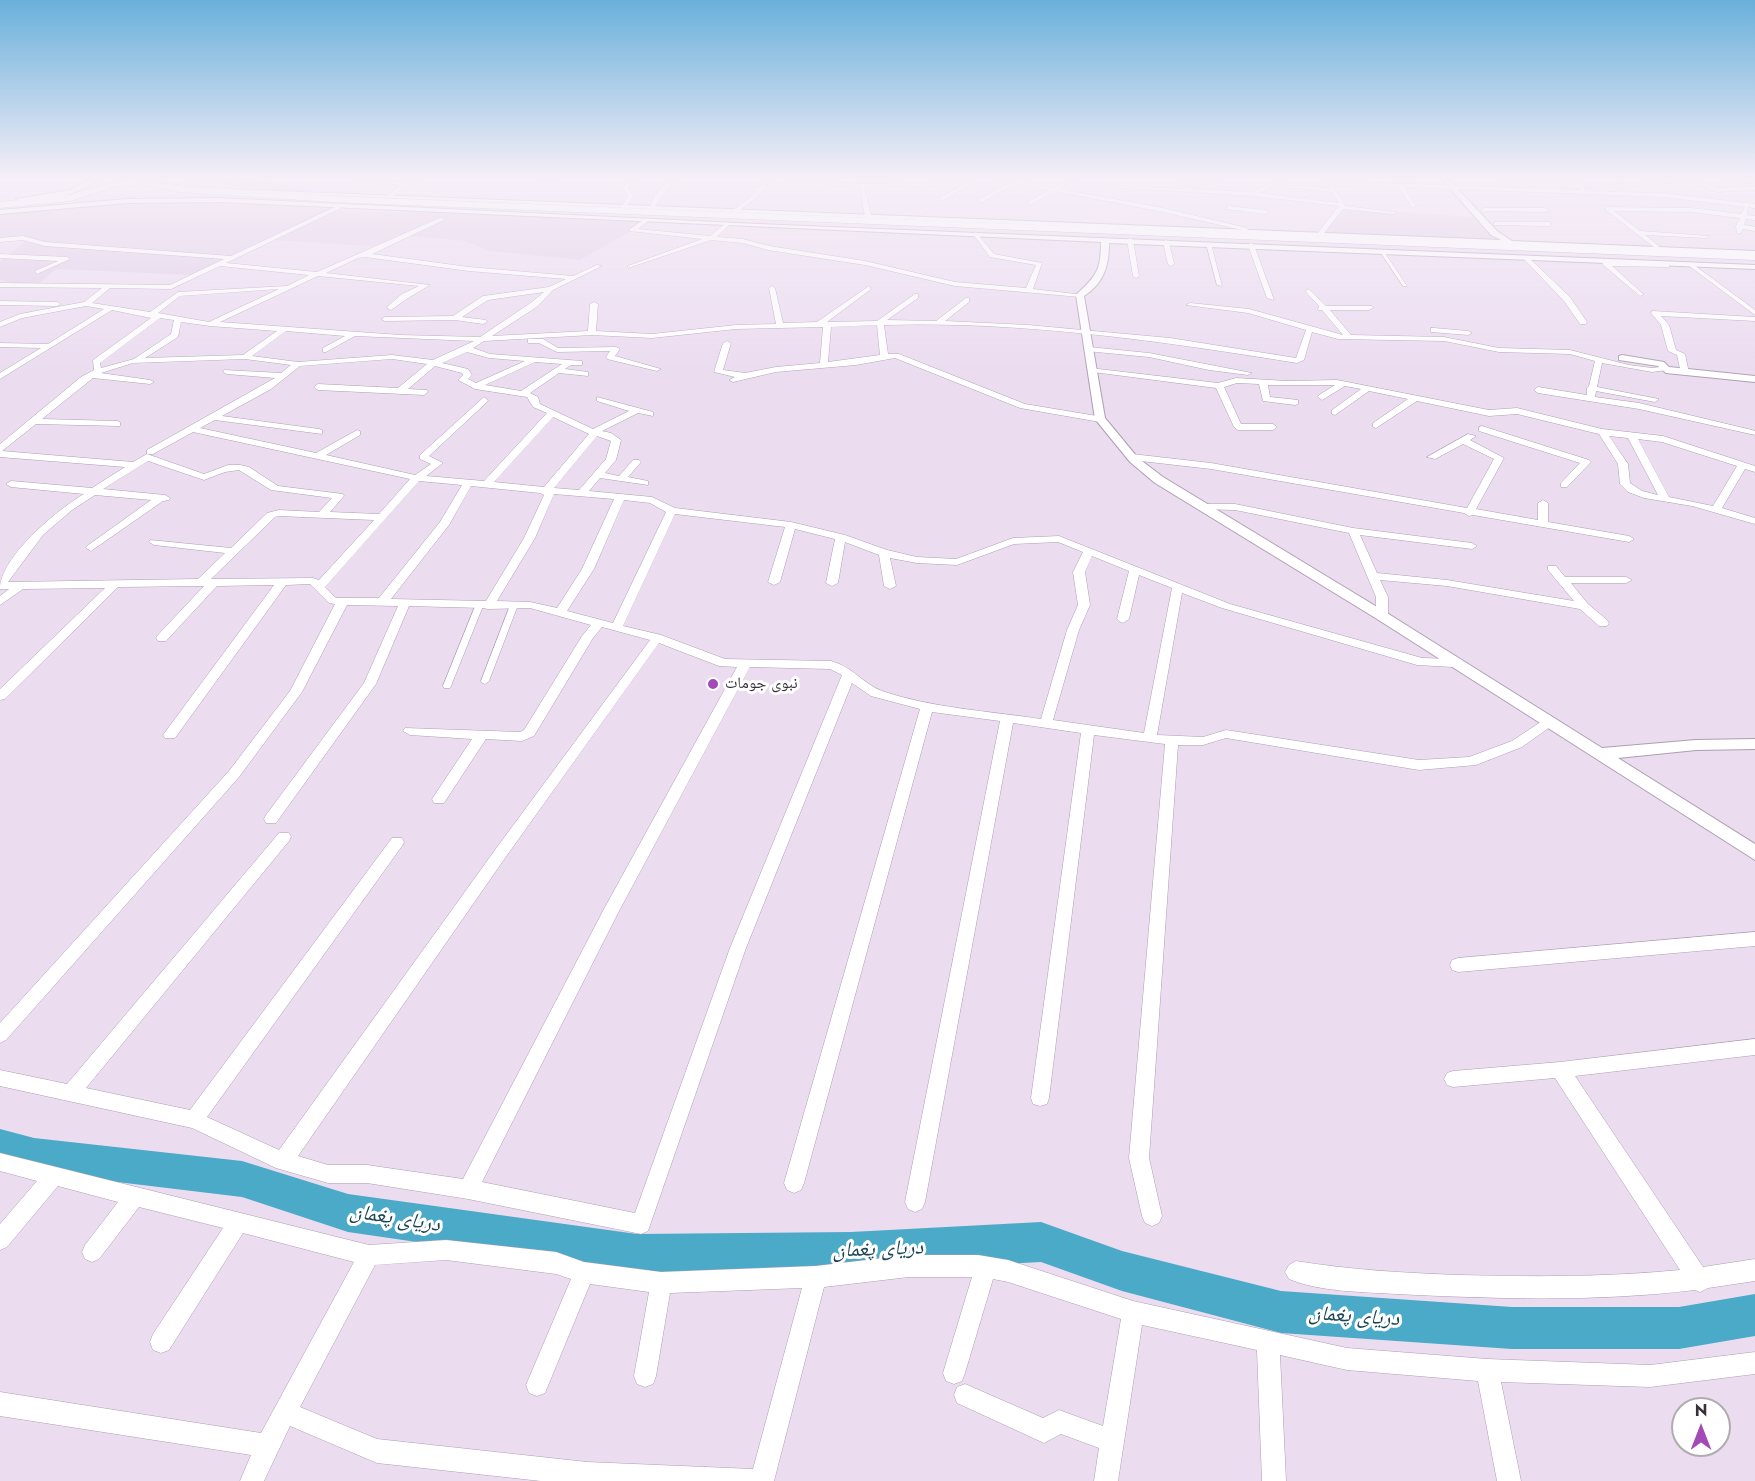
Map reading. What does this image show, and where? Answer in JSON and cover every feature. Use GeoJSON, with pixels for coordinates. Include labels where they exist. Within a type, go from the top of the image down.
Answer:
{"type":"FeatureCollection","features":[{"type":"Feature","properties":{"kind":"highway"},"geometry":{"type":"LineString","coordinates":[[1376,245],[1755,255]]}},
{"type":"Feature","properties":{"kind":"highway"},"geometry":{"type":"LineString","coordinates":[[1406,245],[1755,262]]}},
{"type":"Feature","properties":{"kind":"street"},"geometry":{"type":"LineString","coordinates":[[59,245],[233,259]]}},
{"type":"Feature","properties":{"kind":"street"},"geometry":{"type":"LineString","coordinates":[[0,285],[171,287],[261,245]]}},
{"type":"Feature","properties":{"kind":"street"},"geometry":{"type":"LineString","coordinates":[[365,255],[386,245]]}},
{"type":"Feature","properties":{"kind":"street"},"geometry":{"type":"LineString","coordinates":[[630,267],[691,245]]}},
{"type":"Feature","properties":{"kind":"street"},"geometry":{"type":"LineString","coordinates":[[761,245],[825,256],[948,283],[1080,295],[1096,284],[1104,273],[1105,245]]}},
{"type":"Feature","properties":{"kind":"street"},"geometry":{"type":"LineString","coordinates":[[984,245],[992,256],[1040,264],[1029,290]]}},
{"type":"Feature","properties":{"kind":"street"},"geometry":{"type":"LineString","coordinates":[[1131,245],[1136,276]]}},
{"type":"Feature","properties":{"kind":"street"},"geometry":{"type":"LineString","coordinates":[[1167,245],[1171,264]]}},
{"type":"Feature","properties":{"kind":"street"},"geometry":{"type":"LineString","coordinates":[[1208,245],[1220,285]]}},
{"type":"Feature","properties":{"kind":"street"},"geometry":{"type":"LineString","coordinates":[[1251,245],[1271,298]]}},
{"type":"Feature","properties":{"kind":"street"},"geometry":{"type":"LineString","coordinates":[[1253,245],[1382,251],[1659,249],[1755,255]]}},
{"type":"Feature","properties":{"kind":"street"},"geometry":{"type":"LineString","coordinates":[[1454,245],[1662,263],[1755,267]]}},
{"type":"Feature","properties":{"kind":"street"},"geometry":{"type":"LineString","coordinates":[[1512,245],[1568,299],[1583,322]]}},
{"type":"Feature","properties":{"kind":"street"},"geometry":{"type":"LineString","coordinates":[[1654,245],[1659,249]]}},
{"type":"Feature","properties":{"kind":"street"},"geometry":{"type":"LineString","coordinates":[[1382,251],[1405,285]]}},
{"type":"Feature","properties":{"kind":"street"},"geometry":{"type":"LineString","coordinates":[[210,324],[357,256],[365,255],[469,269],[573,278]]}},
{"type":"Feature","properties":{"kind":"street"},"geometry":{"type":"LineString","coordinates":[[0,256],[67,259],[37,272]]}},
{"type":"Feature","properties":{"kind":"street"},"geometry":{"type":"LineString","coordinates":[[1640,294],[1605,264],[1666,266],[1662,263]]}},
{"type":"Feature","properties":{"kind":"street"},"geometry":{"type":"LineString","coordinates":[[220,264],[427,285],[405,296],[391,308]]}},
{"type":"Feature","properties":{"kind":"street"},"geometry":{"type":"LineString","coordinates":[[1690,264],[1755,314]]}},
{"type":"Feature","properties":{"kind":"street"},"geometry":{"type":"LineString","coordinates":[[400,391],[434,363],[467,349],[535,304],[551,289],[599,266]]}},
{"type":"Feature","properties":{"kind":"street"},"geometry":{"type":"LineString","coordinates":[[56,287],[78,276]]}},
{"type":"Feature","properties":{"kind":"street"},"geometry":{"type":"LineString","coordinates":[[94,373],[96,362],[178,294],[291,287]]}},
{"type":"Feature","properties":{"kind":"street"},"geometry":{"type":"LineString","coordinates":[[86,304],[107,288]]}},
{"type":"Feature","properties":{"kind":"street"},"geometry":{"type":"LineString","coordinates":[[772,288],[780,326]]}},
{"type":"Feature","properties":{"kind":"street"},"geometry":{"type":"LineString","coordinates":[[817,326],[869,288]]}},
{"type":"Feature","properties":{"kind":"street"},"geometry":{"type":"LineString","coordinates":[[455,318],[486,298],[551,289]]}},
{"type":"Feature","properties":{"kind":"street"},"geometry":{"type":"LineString","coordinates":[[1309,291],[1348,336]]}},
{"type":"Feature","properties":{"kind":"street"},"geometry":{"type":"LineString","coordinates":[[1080,295],[1100,420],[1132,457],[1160,480],[1382,616],[1755,853]]}},
{"type":"Feature","properties":{"kind":"street"},"geometry":{"type":"LineString","coordinates":[[884,356],[881,324],[883,319],[915,296]]}},
{"type":"Feature","properties":{"kind":"street"},"geometry":{"type":"LineString","coordinates":[[938,323],[966,300]]}},
{"type":"Feature","properties":{"kind":"street"},"geometry":{"type":"LineString","coordinates":[[0,303],[51,304],[64,307]]}},
{"type":"Feature","properties":{"kind":"street"},"geometry":{"type":"LineString","coordinates":[[0,325],[20,316],[86,304],[210,324],[400,337],[481,339],[592,333],[652,336],[736,327],[938,323],[1028,327],[1170,340],[1299,361],[1308,332],[1312,328]]}},
{"type":"Feature","properties":{"kind":"street"},"geometry":{"type":"LineString","coordinates":[[592,333],[594,304]]}},
{"type":"Feature","properties":{"kind":"street"},"geometry":{"type":"LineString","coordinates":[[1190,305],[1249,311],[1338,337],[1376,340],[1430,338],[1499,350],[1570,352],[1646,370],[1664,368],[1684,373],[1755,379]]}},
{"type":"Feature","properties":{"kind":"street"},"geometry":{"type":"LineString","coordinates":[[0,377],[111,308]]}},
{"type":"Feature","properties":{"kind":"street"},"geometry":{"type":"LineString","coordinates":[[1322,308],[1370,308]]}},
{"type":"Feature","properties":{"kind":"street"},"geometry":{"type":"LineString","coordinates":[[1684,373],[1681,354],[1672,351],[1665,324],[1655,313],[1755,319]]}},
{"type":"Feature","properties":{"kind":"street"},"geometry":{"type":"LineString","coordinates":[[385,319],[455,318],[483,322]]}},
{"type":"Feature","properties":{"kind":"street"},"geometry":{"type":"LineString","coordinates":[[0,449],[94,373],[148,355],[175,335],[178,320]]}},
{"type":"Feature","properties":{"kind":"street"},"geometry":{"type":"LineString","coordinates":[[824,363],[827,326]]}},
{"type":"Feature","properties":{"kind":"street"},"geometry":{"type":"LineString","coordinates":[[1420,329],[1464,332],[1462,343]]}},
{"type":"Feature","properties":{"kind":"street"},"geometry":{"type":"LineString","coordinates":[[245,357],[283,330]]}},
{"type":"Feature","properties":{"kind":"street"},"geometry":{"type":"LineString","coordinates":[[326,351],[352,334]]}},
{"type":"Feature","properties":{"kind":"street"},"geometry":{"type":"LineString","coordinates":[[387,354],[400,337]]}},
{"type":"Feature","properties":{"kind":"street"},"geometry":{"type":"LineString","coordinates":[[516,337],[517,340],[540,341],[557,350],[616,349],[610,357],[657,369]]}},
{"type":"Feature","properties":{"kind":"street"},"geometry":{"type":"LineString","coordinates":[[727,343],[718,372],[745,375]]}},
{"type":"Feature","properties":{"kind":"street"},"geometry":{"type":"LineString","coordinates":[[0,345],[53,346]]}},
{"type":"Feature","properties":{"kind":"street"},"geometry":{"type":"LineString","coordinates":[[467,349],[489,356],[579,363]]}},
{"type":"Feature","properties":{"kind":"street"},"geometry":{"type":"LineString","coordinates":[[1089,349],[1149,355],[1263,382],[1342,384],[1495,413],[1517,411],[1602,432],[1652,437],[1688,445],[1755,469]]}},
{"type":"Feature","properties":{"kind":"street"},"geometry":{"type":"LineString","coordinates":[[1248,377],[1250,353]]}},
{"type":"Feature","properties":{"kind":"street"},"geometry":{"type":"LineString","coordinates":[[733,380],[756,371],[791,369],[824,363],[860,362],[884,356],[913,361],[956,381],[1023,406],[1100,420]]}},
{"type":"Feature","properties":{"kind":"street"},"geometry":{"type":"LineString","coordinates":[[133,361],[245,357],[298,364],[392,357],[434,363],[465,371],[468,375],[462,380],[475,386],[524,393],[535,399],[536,405],[594,433],[608,435],[616,440],[612,460],[580,495]]}},
{"type":"Feature","properties":{"kind":"street"},"geometry":{"type":"LineString","coordinates":[[1622,358],[1661,364],[1666,366],[1664,368]]}},
{"type":"Feature","properties":{"kind":"street"},"geometry":{"type":"LineString","coordinates":[[475,386],[534,360]]}},
{"type":"Feature","properties":{"kind":"street"},"geometry":{"type":"LineString","coordinates":[[1591,399],[1591,388],[1599,360]]}},
{"type":"Feature","properties":{"kind":"street"},"geometry":{"type":"LineString","coordinates":[[524,393],[570,362]]}},
{"type":"Feature","properties":{"kind":"street"},"geometry":{"type":"LineString","coordinates":[[0,586],[39,533],[68,508],[136,465],[149,454],[268,387],[298,364]]}},
{"type":"Feature","properties":{"kind":"street"},"geometry":{"type":"LineString","coordinates":[[1093,370],[1219,386],[1248,377]]}},
{"type":"Feature","properties":{"kind":"street"},"geometry":{"type":"LineString","coordinates":[[559,371],[585,374]]}},
{"type":"Feature","properties":{"kind":"street"},"geometry":{"type":"LineString","coordinates":[[227,372],[284,376]]}},
{"type":"Feature","properties":{"kind":"street"},"geometry":{"type":"LineString","coordinates":[[94,373],[150,382]]}},
{"type":"Feature","properties":{"kind":"street"},"geometry":{"type":"LineString","coordinates":[[1263,382],[1266,399],[1295,402]]}},
{"type":"Feature","properties":{"kind":"street"},"geometry":{"type":"LineString","coordinates":[[1323,397],[1342,384]]}},
{"type":"Feature","properties":{"kind":"street"},"geometry":{"type":"LineString","coordinates":[[1219,386],[1238,428],[1273,427]]}},
{"type":"Feature","properties":{"kind":"street"},"geometry":{"type":"LineString","coordinates":[[318,387],[424,392]]}},
{"type":"Feature","properties":{"kind":"street"},"geometry":{"type":"LineString","coordinates":[[1591,388],[1655,399]]}},
{"type":"Feature","properties":{"kind":"street"},"geometry":{"type":"LineString","coordinates":[[1335,412],[1367,389]]}},
{"type":"Feature","properties":{"kind":"street"},"geometry":{"type":"LineString","coordinates":[[1538,390],[1639,406],[1752,433]]}},
{"type":"Feature","properties":{"kind":"street"},"geometry":{"type":"LineString","coordinates":[[1376,425],[1414,398]]}},
{"type":"Feature","properties":{"kind":"street"},"geometry":{"type":"LineString","coordinates":[[600,399],[650,414]]}},
{"type":"Feature","properties":{"kind":"street"},"geometry":{"type":"LineString","coordinates":[[318,588],[417,478],[438,463],[423,457],[484,400]]}},
{"type":"Feature","properties":{"kind":"street"},"geometry":{"type":"LineString","coordinates":[[1427,414],[1440,403]]}},
{"type":"Feature","properties":{"kind":"street"},"geometry":{"type":"LineString","coordinates":[[545,492],[594,433],[637,410]]}},
{"type":"Feature","properties":{"kind":"street"},"geometry":{"type":"LineString","coordinates":[[486,485],[552,413]]}},
{"type":"Feature","properties":{"kind":"street"},"geometry":{"type":"LineString","coordinates":[[1432,457],[1482,429],[1498,417],[1495,413]]}},
{"type":"Feature","properties":{"kind":"street"},"geometry":{"type":"LineString","coordinates":[[212,417],[319,432]]}},
{"type":"Feature","properties":{"kind":"street"},"geometry":{"type":"LineString","coordinates":[[35,421],[117,424]]}},
{"type":"Feature","properties":{"kind":"street"},"geometry":{"type":"LineString","coordinates":[[193,429],[417,478],[545,492],[652,500],[672,511],[791,525],[841,537],[884,553],[917,560],[957,562],[1013,541],[1059,539],[1226,606],[1409,659],[1453,663]]}},
{"type":"Feature","properties":{"kind":"street"},"geometry":{"type":"LineString","coordinates":[[1482,429],[1586,462],[1564,485]]}},
{"type":"Feature","properties":{"kind":"street"},"geometry":{"type":"LineString","coordinates":[[1602,432],[1623,464],[1626,486],[1646,495],[1716,510],[1755,522]]}},
{"type":"Feature","properties":{"kind":"street"},"geometry":{"type":"LineString","coordinates":[[316,457],[357,433]]}},
{"type":"Feature","properties":{"kind":"street"},"geometry":{"type":"LineString","coordinates":[[1632,436],[1665,499]]}},
{"type":"Feature","properties":{"kind":"street"},"geometry":{"type":"LineString","coordinates":[[1463,440],[1499,458],[1469,513]]}},
{"type":"Feature","properties":{"kind":"street"},"geometry":{"type":"LineString","coordinates":[[140,442],[149,454],[204,477],[226,466],[251,471],[261,482],[279,489],[313,491],[339,496],[322,515]]}},
{"type":"Feature","properties":{"kind":"street"},"geometry":{"type":"LineString","coordinates":[[0,454],[136,465]]}},
{"type":"Feature","properties":{"kind":"street"},"geometry":{"type":"LineString","coordinates":[[1132,457],[1211,466],[1469,513],[1629,539]]}},
{"type":"Feature","properties":{"kind":"street"},"geometry":{"type":"LineString","coordinates":[[621,479],[636,462]]}},
{"type":"Feature","properties":{"kind":"street"},"geometry":{"type":"LineString","coordinates":[[1716,510],[1742,466]]}},
{"type":"Feature","properties":{"kind":"street"},"geometry":{"type":"LineString","coordinates":[[598,475],[645,483]]}},
{"type":"Feature","properties":{"kind":"street"},"geometry":{"type":"LineString","coordinates":[[382,602],[445,523],[468,483]]}},
{"type":"Feature","properties":{"kind":"street"},"geometry":{"type":"LineString","coordinates":[[11,484],[163,498],[91,548]]}},
{"type":"Feature","properties":{"kind":"street"},"geometry":{"type":"LineString","coordinates":[[447,686],[483,606],[525,548],[542,514],[549,494],[545,492]]}},
{"type":"Feature","properties":{"kind":"street"},"geometry":{"type":"LineString","coordinates":[[560,612],[588,569],[620,497]]}},
{"type":"Feature","properties":{"kind":"street"},"geometry":{"type":"LineString","coordinates":[[1543,503],[1543,525]]}},
{"type":"Feature","properties":{"kind":"street"},"geometry":{"type":"LineString","coordinates":[[1203,507],[1235,507],[1353,531],[1472,546]]}},
{"type":"Feature","properties":{"kind":"street"},"geometry":{"type":"LineString","coordinates":[[617,626],[672,511]]}},
{"type":"Feature","properties":{"kind":"street"},"geometry":{"type":"LineString","coordinates":[[162,638],[234,551],[274,514],[381,517]]}},
{"type":"Feature","properties":{"kind":"street"},"geometry":{"type":"LineString","coordinates":[[774,582],[791,525]]}},
{"type":"Feature","properties":{"kind":"street"},"geometry":{"type":"LineString","coordinates":[[1353,531],[1382,597],[1382,616]]}},
{"type":"Feature","properties":{"kind":"street"},"geometry":{"type":"LineString","coordinates":[[832,583],[841,537]]}},
{"type":"Feature","properties":{"kind":"street"},"geometry":{"type":"LineString","coordinates":[[154,542],[234,551]]}},
{"type":"Feature","properties":{"kind":"street"},"geometry":{"type":"LineString","coordinates":[[1046,723],[1073,630],[1084,605],[1079,572],[1089,550]]}},
{"type":"Feature","properties":{"kind":"street"},"geometry":{"type":"LineString","coordinates":[[884,553],[890,586]]}},
{"type":"Feature","properties":{"kind":"street"},"geometry":{"type":"LineString","coordinates":[[1124,619],[1135,568]]}},
{"type":"Feature","properties":{"kind":"street"},"geometry":{"type":"LineString","coordinates":[[1552,568],[1584,606],[1603,623]]}},
{"type":"Feature","properties":{"kind":"street"},"geometry":{"type":"LineString","coordinates":[[1374,576],[1447,583],[1584,606]]}},
{"type":"Feature","properties":{"kind":"street"},"geometry":{"type":"LineString","coordinates":[[1562,580],[1626,580]]}},
{"type":"Feature","properties":{"kind":"street"},"geometry":{"type":"LineString","coordinates":[[170,735],[283,581]]}},
{"type":"Feature","properties":{"kind":"street"},"geometry":{"type":"LineString","coordinates":[[0,586],[313,581],[333,601],[514,605],[560,612],[617,626],[657,638],[723,663],[744,666],[831,665],[849,674],[876,693],[927,707],[1172,741],[1203,741],[1226,734],[1430,765],[1471,762],[1517,744],[1550,722]]}},
{"type":"Feature","properties":{"kind":"street"},"geometry":{"type":"LineString","coordinates":[[0,696],[116,583]]}},
{"type":"Feature","properties":{"kind":"street"},"geometry":{"type":"LineString","coordinates":[[0,602],[21,585]]}},
{"type":"Feature","properties":{"kind":"street"},"geometry":{"type":"LineString","coordinates":[[1150,738],[1178,586]]}},
{"type":"Feature","properties":{"kind":"street"},"geometry":{"type":"LineString","coordinates":[[0,1035],[234,774],[296,692],[343,601]]}},
{"type":"Feature","properties":{"kind":"street"},"geometry":{"type":"LineString","coordinates":[[271,819],[370,684],[405,603]]}},
{"type":"Feature","properties":{"kind":"street"},"geometry":{"type":"LineString","coordinates":[[485,681],[514,605]]}},
{"type":"Feature","properties":{"kind":"street"},"geometry":{"type":"LineString","coordinates":[[410,731],[522,737],[529,733],[588,636],[600,622]]}},
{"type":"Feature","properties":{"kind":"street"},"geometry":{"type":"LineString","coordinates":[[283,1161],[500,854],[657,638]]}},
{"type":"Feature","properties":{"kind":"street"},"geometry":{"type":"LineString","coordinates":[[468,1189],[610,913],[744,666]]}},
{"type":"Feature","properties":{"kind":"street"},"geometry":{"type":"LineString","coordinates":[[0,1078],[194,1120],[283,1161],[328,1174],[367,1174],[468,1189],[641,1224],[738,948],[849,674]]}},
{"type":"Feature","properties":{"kind":"street"},"geometry":{"type":"LineString","coordinates":[[794,1183],[927,707]]}},
{"type":"Feature","properties":{"kind":"street"},"geometry":{"type":"LineString","coordinates":[[915,1202],[1007,718]]}},
{"type":"Feature","properties":{"kind":"street"},"geometry":{"type":"LineString","coordinates":[[1040,1098],[1088,729]]}},
{"type":"Feature","properties":{"kind":"street"},"geometry":{"type":"LineString","coordinates":[[439,799],[481,736]]}},
{"type":"Feature","properties":{"kind":"street"},"geometry":{"type":"LineString","coordinates":[[1152,1216],[1139,1158],[1172,741]]}},
{"type":"Feature","properties":{"kind":"street"},"geometry":{"type":"LineString","coordinates":[[1600,754],[1696,745],[1755,744]]}},
{"type":"Feature","properties":{"kind":"street"},"geometry":{"type":"LineString","coordinates":[[71,1093],[284,837]]}},
{"type":"Feature","properties":{"kind":"street"},"geometry":{"type":"LineString","coordinates":[[194,1120],[397,842]]}},
{"type":"Feature","properties":{"kind":"street"},"geometry":{"type":"LineString","coordinates":[[1458,965],[1755,939]]}},
{"type":"Feature","properties":{"kind":"street"},"geometry":{"type":"LineString","coordinates":[[1453,1079],[1560,1070],[1755,1047]]}},
{"type":"Feature","properties":{"kind":"street"},"geometry":{"type":"LineString","coordinates":[[1560,1070],[1700,1281]]}},
{"type":"Feature","properties":{"kind":"street"},"geometry":{"type":"LineString","coordinates":[[0,1162],[369,1255],[446,1250],[556,1263],[585,1273],[661,1282],[816,1277],[909,1266],[978,1266],[1008,1271],[1133,1312],[1347,1359],[1487,1370],[1650,1376],[1755,1363]]}},
{"type":"Feature","properties":{"kind":"street"},"geometry":{"type":"LineString","coordinates":[[0,1240],[55,1175]]}},
{"type":"Feature","properties":{"kind":"street"},"geometry":{"type":"LineString","coordinates":[[92,1252],[136,1195]]}},
{"type":"Feature","properties":{"kind":"street"},"geometry":{"type":"LineString","coordinates":[[161,1342],[238,1223]]}},
{"type":"Feature","properties":{"kind":"street"},"geometry":{"type":"LineString","coordinates":[[252,1481],[267,1446],[369,1255]]}},
{"type":"Feature","properties":{"kind":"street"},"geometry":{"type":"LineString","coordinates":[[954,1373],[983,1276],[978,1266]]}},
{"type":"Feature","properties":{"kind":"street"},"geometry":{"type":"LineString","coordinates":[[1296,1272],[1345,1281],[1516,1287],[1623,1287],[1700,1281],[1755,1270]]}},
{"type":"Feature","properties":{"kind":"street"},"geometry":{"type":"LineString","coordinates":[[537,1385],[585,1273]]}},
{"type":"Feature","properties":{"kind":"street"},"geometry":{"type":"LineString","coordinates":[[762,1481],[816,1277]]}},
{"type":"Feature","properties":{"kind":"street"},"geometry":{"type":"LineString","coordinates":[[645,1376],[661,1282]]}},
{"type":"Feature","properties":{"kind":"street"},"geometry":{"type":"LineString","coordinates":[[1107,1481],[1133,1312]]}},
{"type":"Feature","properties":{"kind":"street"},"geometry":{"type":"LineString","coordinates":[[1268,1341],[1274,1481]]}},
{"type":"Feature","properties":{"kind":"street"},"geometry":{"type":"LineString","coordinates":[[1487,1370],[1509,1481]]}},
{"type":"Feature","properties":{"kind":"street"},"geometry":{"type":"LineString","coordinates":[[965,1395],[1044,1431],[1059,1422],[1113,1441]]}},
{"type":"Feature","properties":{"kind":"street"},"geometry":{"type":"LineString","coordinates":[[0,1404],[267,1446]]}},
{"type":"Feature","properties":{"kind":"street"},"geometry":{"type":"LineString","coordinates":[[285,1412],[376,1451],[586,1477],[755,1481]]}},
{"type":"Feature","properties":{"kind":"shaded area"},"geometry":{"type":"Polygon","coordinates":[[[20,245],[261,245],[190,275],[56,269],[35,287],[0,280],[0,262],[20,245]]]}},
{"type":"Feature","properties":{"kind":"shaded area"},"geometry":{"type":"Polygon","coordinates":[[[353,245],[387,245],[383,247],[353,245]]]}},
{"type":"Feature","properties":{"kind":"shaded area"},"geometry":{"type":"Polygon","coordinates":[[[476,245],[606,245],[580,260],[491,251],[476,245]]]}},
{"type":"Feature","properties":{"kind":"waterway","name":"دریای پغمان"},"geometry":{"type":"LineString","coordinates":[[0,1146],[34,1155],[242,1179],[348,1213],[637,1254],[851,1252],[1041,1242],[1122,1271],[1281,1312],[1512,1328],[1679,1328],[1755,1315]]}},
{"type":"Feature","properties":{"kind":"place","name":"نبوی جومات"},"geometry":{"type":"Point","coordinates":[713,684]}}]}
